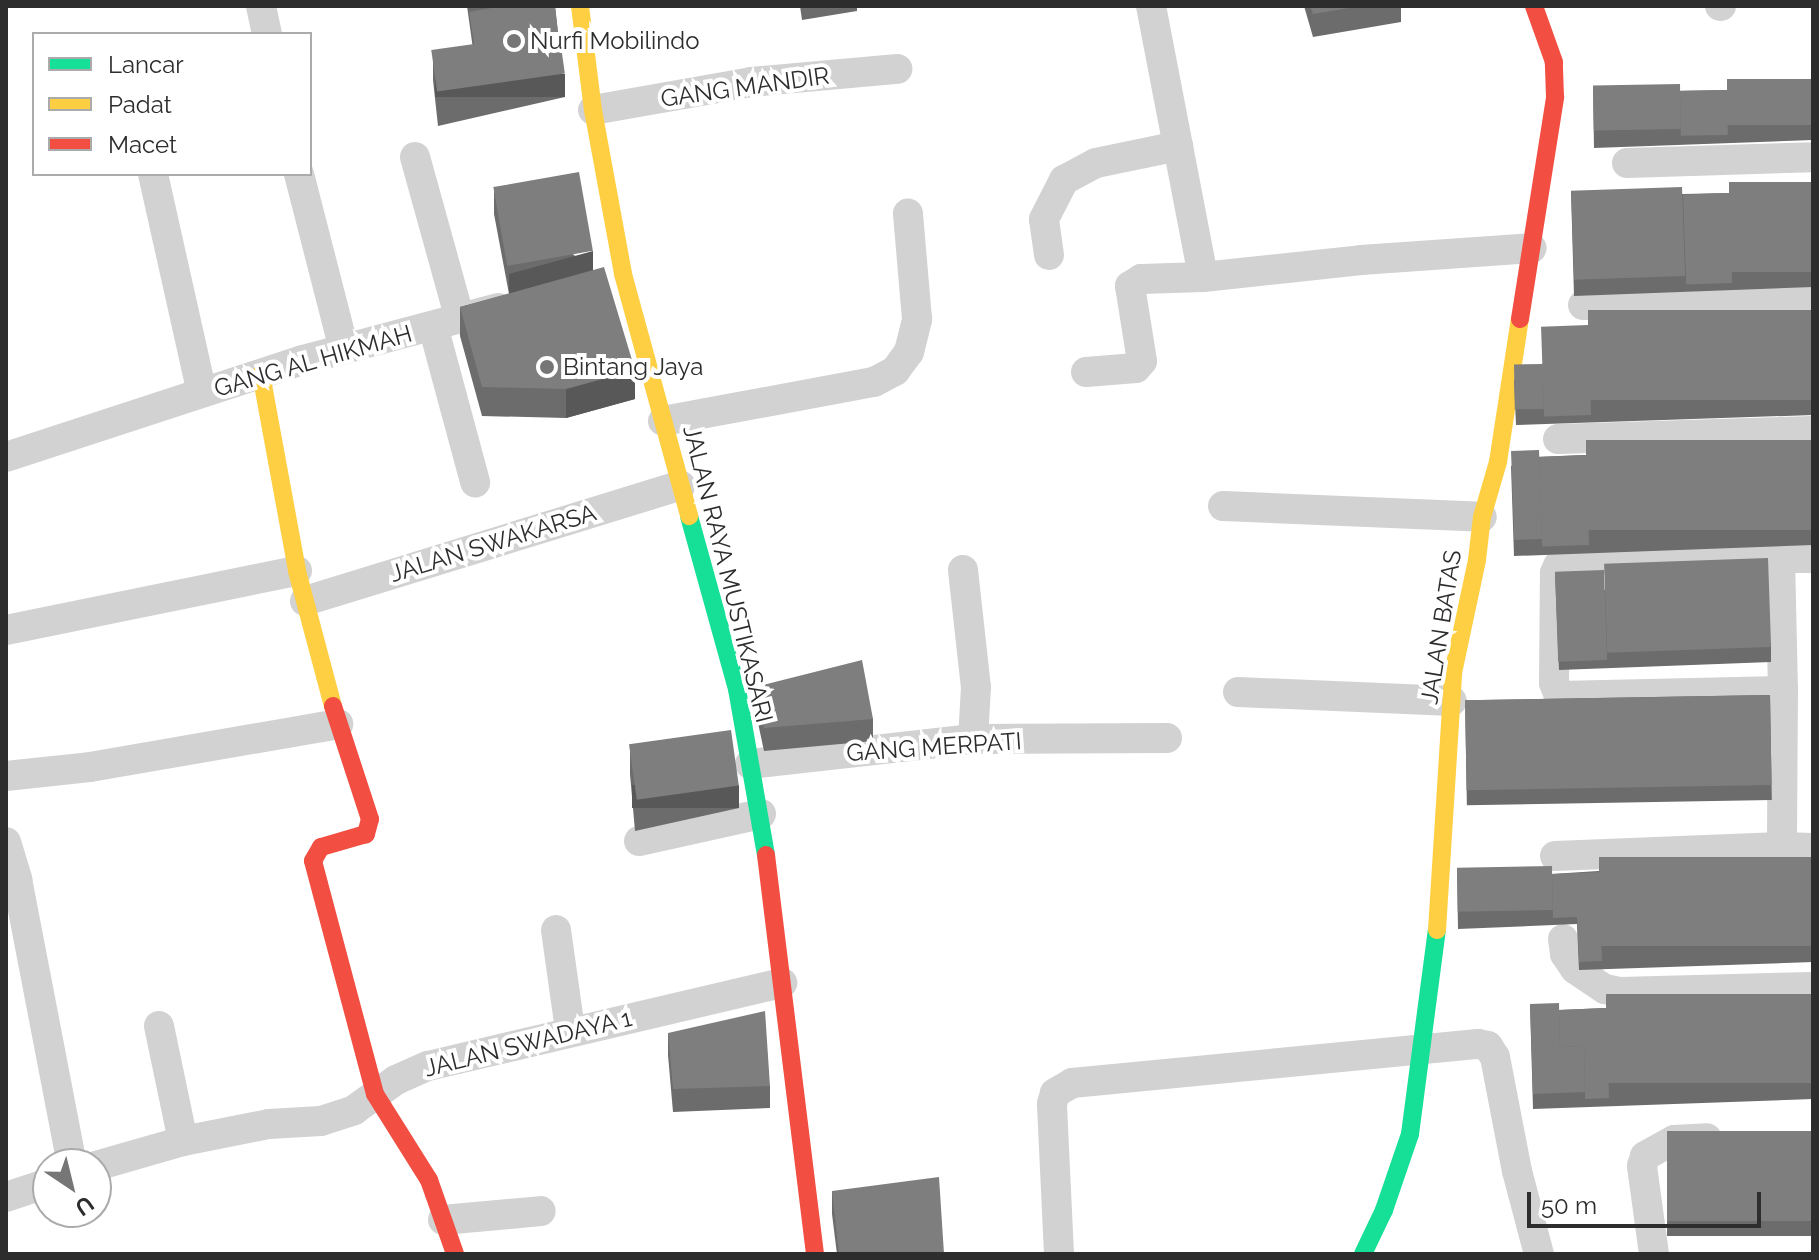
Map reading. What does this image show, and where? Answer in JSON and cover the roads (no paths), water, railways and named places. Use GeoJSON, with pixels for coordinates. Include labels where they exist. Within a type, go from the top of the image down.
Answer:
{"type":"FeatureCollection","features":[{"type":"Feature","properties":{"kind":"street"},"geometry":{"type":"LineString","coordinates":[[261,6],[267,32]]}},
{"type":"Feature","properties":{"kind":"street","name":"JALAN RAYA MUSTIKASARI"},"geometry":{"type":"LineString","coordinates":[[580,6],[593,110],[623,274],[737,689],[761,814],[815,1254]]}},
{"type":"Feature","properties":{"kind":"street"},"geometry":{"type":"LineString","coordinates":[[1151,6],[1203,277]]}},
{"type":"Feature","properties":{"kind":"street","name":"JALAN BATAS"},"geometry":{"type":"LineString","coordinates":[[1363,1254],[1384,1210],[1410,1134],[1440,908],[1453,673],[1482,517],[1498,462],[1555,97],[1554,62],[1534,6]]}},
{"type":"Feature","properties":{"kind":"street","name":"GANG MANDIR"},"geometry":{"type":"LineString","coordinates":[[593,110],[751,82],[897,69]]}},
{"type":"Feature","properties":{"kind":"street"},"geometry":{"type":"LineString","coordinates":[[1049,255],[1044,219],[1064,180],[1096,163],[1178,146]]}},
{"type":"Feature","properties":{"kind":"street"},"geometry":{"type":"LineString","coordinates":[[415,157],[475,482]]}},
{"type":"Feature","properties":{"kind":"street"},"geometry":{"type":"LineString","coordinates":[[1627,163],[1813,157]]}},
{"type":"Feature","properties":{"kind":"street"},"geometry":{"type":"LineString","coordinates":[[153,176],[202,393]]}},
{"type":"Feature","properties":{"kind":"street"},"geometry":{"type":"LineString","coordinates":[[300,176],[344,349]]}},
{"type":"Feature","properties":{"kind":"street"},"geometry":{"type":"LineString","coordinates":[[663,421],[874,382],[895,371],[909,352],[917,319],[908,213]]}},
{"type":"Feature","properties":{"kind":"street"},"geometry":{"type":"LineString","coordinates":[[1086,372],[1136,368],[1142,361],[1130,286],[1133,281],[1532,248]]}},
{"type":"Feature","properties":{"kind":"street"},"geometry":{"type":"LineString","coordinates":[[593,282],[623,274]]}},
{"type":"Feature","properties":{"kind":"street"},"geometry":{"type":"LineString","coordinates":[[1583,305],[1813,297]]}},
{"type":"Feature","properties":{"kind":"street","name":"GANG AL HIKMAH"},"geometry":{"type":"LineString","coordinates":[[6,457],[261,374],[519,302]]}},
{"type":"Feature","properties":{"kind":"street"},"geometry":{"type":"LineString","coordinates":[[261,374],[297,571],[338,724],[370,819],[366,834],[321,847],[313,861],[375,1094],[429,1180],[455,1254]]}},
{"type":"Feature","properties":{"kind":"street"},"geometry":{"type":"LineString","coordinates":[[1558,439],[1813,431]]}},
{"type":"Feature","properties":{"kind":"street","name":"JALAN SWAKARSA"},"geometry":{"type":"LineString","coordinates":[[305,601],[681,485]]}},
{"type":"Feature","properties":{"kind":"street"},"geometry":{"type":"LineString","coordinates":[[1223,506],[1482,517]]}},
{"type":"Feature","properties":{"kind":"street"},"geometry":{"type":"LineString","coordinates":[[1780,558],[1782,847]]}},
{"type":"Feature","properties":{"kind":"street"},"geometry":{"type":"LineString","coordinates":[[1783,691],[1559,696],[1554,683],[1555,573],[1558,566],[1600,559],[1813,558]]}},
{"type":"Feature","properties":{"kind":"street"},"geometry":{"type":"LineString","coordinates":[[963,570],[976,687],[973,739]]}},
{"type":"Feature","properties":{"kind":"street"},"geometry":{"type":"LineString","coordinates":[[6,630],[297,571]]}},
{"type":"Feature","properties":{"kind":"street"},"geometry":{"type":"LineString","coordinates":[[1238,692],[1452,701]]}},
{"type":"Feature","properties":{"kind":"street"},"geometry":{"type":"LineString","coordinates":[[6,776],[90,767],[338,724]]}},
{"type":"Feature","properties":{"kind":"street","name":"GANG MERPATI"},"geometry":{"type":"LineString","coordinates":[[750,764],[973,739],[1167,738]]}},
{"type":"Feature","properties":{"kind":"street"},"geometry":{"type":"LineString","coordinates":[[639,841],[761,814]]}},
{"type":"Feature","properties":{"kind":"street"},"geometry":{"type":"LineString","coordinates":[[6,842],[17,879],[69,1148]]}},
{"type":"Feature","properties":{"kind":"street"},"geometry":{"type":"LineString","coordinates":[[1555,856],[1813,848]]}},
{"type":"Feature","properties":{"kind":"street"},"geometry":{"type":"LineString","coordinates":[[556,930],[570,1030]]}},
{"type":"Feature","properties":{"kind":"street"},"geometry":{"type":"LineString","coordinates":[[1563,939],[1565,954],[1575,969],[1605,989],[1620,992],[1813,987]]}},
{"type":"Feature","properties":{"kind":"street","name":"JALAN SWADAYA 1"},"geometry":{"type":"LineString","coordinates":[[112,1161],[183,1141],[269,1124],[321,1121],[354,1110],[375,1094],[428,1066],[570,1030],[782,983]]}},
{"type":"Feature","properties":{"kind":"street"},"geometry":{"type":"LineString","coordinates":[[159,1026],[183,1141]]}},
{"type":"Feature","properties":{"kind":"street"},"geometry":{"type":"LineString","coordinates":[[1059,1254],[1052,1104],[1055,1093],[1072,1083],[1424,1046],[1478,1044],[1488,1046],[1495,1057],[1517,1171],[1539,1254]]}},
{"type":"Feature","properties":{"kind":"street"},"geometry":{"type":"LineString","coordinates":[[1654,1254],[1642,1166],[1645,1156],[1674,1140],[1735,1137]]}},
{"type":"Feature","properties":{"kind":"street"},"geometry":{"type":"LineString","coordinates":[[6,1197],[32,1188]]}},
{"type":"Feature","properties":{"kind":"street"},"geometry":{"type":"LineString","coordinates":[[443,1220],[541,1211]]}},
{"type":"Feature","properties":{"kind":"place","name":"Nurfi Mobilindo"},"geometry":{"type":"Point","coordinates":[514,41]}},
{"type":"Feature","properties":{"kind":"place","name":"Bintang Jaya"},"geometry":{"type":"Point","coordinates":[547,367]}}]}
